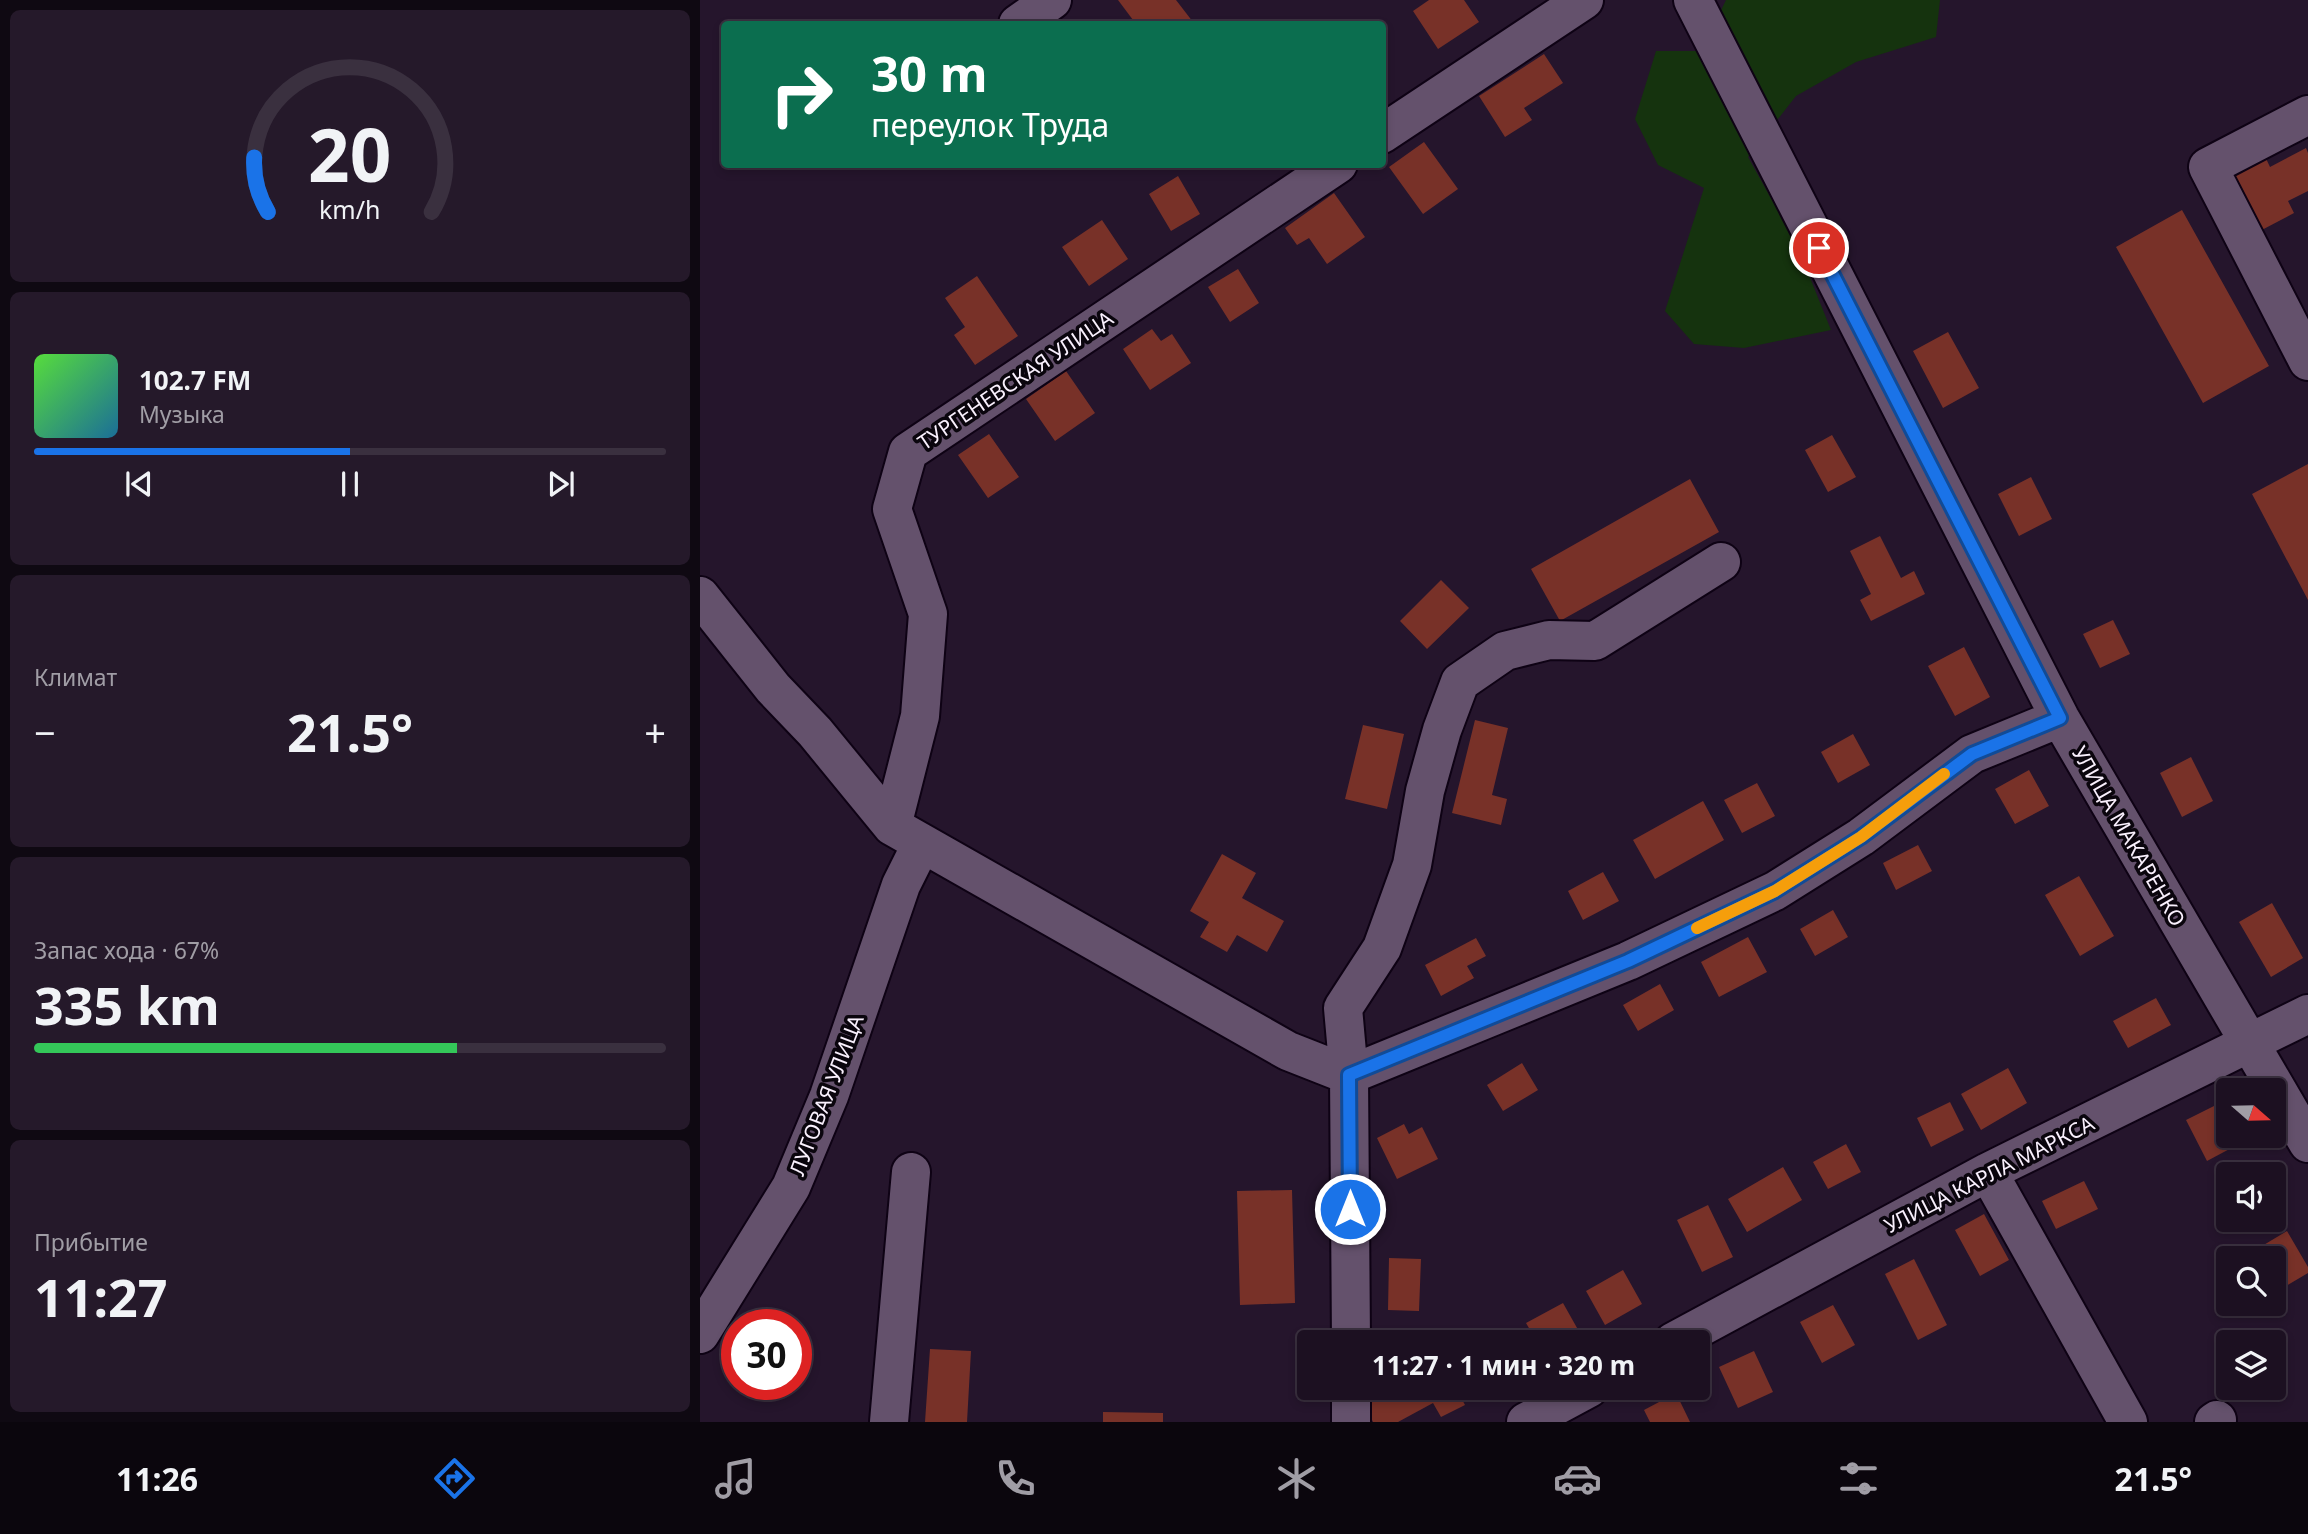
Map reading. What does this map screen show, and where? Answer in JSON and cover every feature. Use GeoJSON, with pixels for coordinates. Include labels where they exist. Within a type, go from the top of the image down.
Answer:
{"type":"FeatureCollection","features":[{"type":"Feature","properties":{"kind":"street"},"geometry":{"type":"LineString","coordinates":[[1022,21],[1052,0]]}},
{"type":"Feature","properties":{"kind":"street"},"geometry":{"type":"LineString","coordinates":[[1386,131],[1584,0]]}},
{"type":"Feature","properties":{"kind":"street","name":"УЛИЦА МАКАРЕНКО"},"geometry":{"type":"LineString","coordinates":[[1693,0],[2060,718],[2308,1143]]}},
{"type":"Feature","properties":{"kind":"street"},"geometry":{"type":"LineString","coordinates":[[2308,115],[2208,167],[2308,361]]}},
{"type":"Feature","properties":{"kind":"street","name":"ТУРГЕНЕВСКАЯ УЛИЦА"},"geometry":{"type":"LineString","coordinates":[[907,834],[928,614],[892,509],[908,452],[1332,168]]}},
{"type":"Feature","properties":{"kind":"street"},"geometry":{"type":"LineString","coordinates":[[1351,1330],[1349,1075],[1343,1008],[1382,948],[1412,865],[1425,791],[1442,730],[1460,681],[1505,652],[1549,640],[1595,641],[1721,562]]}},
{"type":"Feature","properties":{"kind":"street"},"geometry":{"type":"LineString","coordinates":[[700,596],[773,688],[907,834],[1287,1052],[1349,1075],[1628,961],[1775,891],[1861,837],[1972,754],[2060,718]]}},
{"type":"Feature","properties":{"kind":"street","name":"ЛУГОВАЯ УЛИЦА"},"geometry":{"type":"LineString","coordinates":[[700,1334],[791,1187],[829,1096],[901,885],[907,834]]}},
{"type":"Feature","properties":{"kind":"street","name":"УЛИЦА КАРЛА МАРКСА"},"geometry":{"type":"LineString","coordinates":[[1696,1330],[1988,1172],[2308,1014]]}},
{"type":"Feature","properties":{"kind":"street"},"geometry":{"type":"LineString","coordinates":[[889,1422],[911,1172]]}},
{"type":"Feature","properties":{"kind":"street"},"geometry":{"type":"LineString","coordinates":[[1988,1172],[2128,1422]]}},
{"type":"Feature","properties":{"kind":"street"},"geometry":{"type":"LineString","coordinates":[[1351,1400],[1351,1422]]}},
{"type":"Feature","properties":{"kind":"street"},"geometry":{"type":"LineString","coordinates":[[1526,1422],[1567,1400]]}},
{"type":"Feature","properties":{"kind":"green space"},"geometry":{"type":"Polygon","coordinates":[[[1726,0],[1940,0],[1936,37],[1856,62],[1796,96],[1748,157],[1797,245],[1831,330],[1744,348],[1694,344],[1665,311],[1704,188],[1658,165],[1635,119],[1656,51],[1701,51],[1726,0]]]}},
{"type":"Feature","properties":{"kind":"building"},"geometry":{"type":"Polygon","coordinates":[[[1118,0],[1176,0],[1192,21],[1134,21],[1118,0]]]}},
{"type":"Feature","properties":{"kind":"building"},"geometry":{"type":"Polygon","coordinates":[[[1429,0],[1464,0],[1479,22],[1438,49],[1413,11],[1429,0]]]}},
{"type":"Feature","properties":{"kind":"building"},"geometry":{"type":"Polygon","coordinates":[[[1544,54],[1563,83],[1524,108],[1532,120],[1505,137],[1479,96],[1544,54]]]}},
{"type":"Feature","properties":{"kind":"building"},"geometry":{"type":"Polygon","coordinates":[[[1424,142],[1458,189],[1423,214],[1389,167],[1424,142]]]}},
{"type":"Feature","properties":{"kind":"building"},"geometry":{"type":"Polygon","coordinates":[[[2306,148],[2308,191],[2288,201],[2294,213],[2258,232],[2225,168],[2262,150],[2270,167],[2306,148]]]}},
{"type":"Feature","properties":{"kind":"building"},"geometry":{"type":"Polygon","coordinates":[[[1178,176],[1200,214],[1171,231],[1149,194],[1178,176]]]}},
{"type":"Feature","properties":{"kind":"building"},"geometry":{"type":"Polygon","coordinates":[[[1334,193],[1365,237],[1327,264],[1309,238],[1297,245],[1285,228],[1334,193]]]}},
{"type":"Feature","properties":{"kind":"building"},"geometry":{"type":"Polygon","coordinates":[[[2182,210],[2269,366],[2203,403],[2116,247],[2182,210]]]}},
{"type":"Feature","properties":{"kind":"building"},"geometry":{"type":"Polygon","coordinates":[[[1102,220],[1128,259],[1089,286],[1062,247],[1102,220]]]}},
{"type":"Feature","properties":{"kind":"building"},"geometry":{"type":"Polygon","coordinates":[[[1238,269],[1259,303],[1230,322],[1208,287],[1238,269]]]}},
{"type":"Feature","properties":{"kind":"building"},"geometry":{"type":"Polygon","coordinates":[[[977,276],[1018,336],[975,365],[954,335],[965,327],[945,298],[977,276]]]}},
{"type":"Feature","properties":{"kind":"building"},"geometry":{"type":"Polygon","coordinates":[[[1152,329],[1161,341],[1172,334],[1191,363],[1150,390],[1123,349],[1152,329]]]}},
{"type":"Feature","properties":{"kind":"building"},"geometry":{"type":"Polygon","coordinates":[[[1948,332],[1979,388],[1943,408],[1913,351],[1948,332]]]}},
{"type":"Feature","properties":{"kind":"building"},"geometry":{"type":"Polygon","coordinates":[[[1066,371],[1095,413],[1055,441],[1026,399],[1066,371]]]}},
{"type":"Feature","properties":{"kind":"building"},"geometry":{"type":"Polygon","coordinates":[[[989,434],[1019,477],[988,498],[958,455],[989,434]]]}},
{"type":"Feature","properties":{"kind":"building"},"geometry":{"type":"Polygon","coordinates":[[[1832,435],[1856,477],[1828,492],[1805,450],[1832,435]]]}},
{"type":"Feature","properties":{"kind":"building"},"geometry":{"type":"Polygon","coordinates":[[[2308,464],[2308,600],[2252,494],[2308,464]]]}},
{"type":"Feature","properties":{"kind":"building"},"geometry":{"type":"Polygon","coordinates":[[[2031,477],[2052,519],[2019,536],[1998,494],[2031,477]]]}},
{"type":"Feature","properties":{"kind":"building"},"geometry":{"type":"Polygon","coordinates":[[[1690,479],[1719,532],[1560,621],[1531,569],[1690,479]]]}},
{"type":"Feature","properties":{"kind":"building"},"geometry":{"type":"Polygon","coordinates":[[[1880,536],[1901,578],[1914,571],[1925,594],[1871,621],[1860,600],[1871,594],[1850,551],[1880,536]]]}},
{"type":"Feature","properties":{"kind":"building"},"geometry":{"type":"Polygon","coordinates":[[[1441,580],[1469,608],[1427,649],[1400,621],[1441,580]]]}},
{"type":"Feature","properties":{"kind":"building"},"geometry":{"type":"Polygon","coordinates":[[[2113,620],[2130,654],[2100,668],[2083,634],[2113,620]]]}},
{"type":"Feature","properties":{"kind":"building"},"geometry":{"type":"Polygon","coordinates":[[[1964,647],[1990,697],[1955,716],[1928,666],[1964,647]]]}},
{"type":"Feature","properties":{"kind":"building"},"geometry":{"type":"Polygon","coordinates":[[[1475,720],[1508,728],[1492,795],[1507,799],[1501,825],[1452,813],[1475,720]]]}},
{"type":"Feature","properties":{"kind":"building"},"geometry":{"type":"Polygon","coordinates":[[[1363,725],[1404,734],[1387,809],[1345,799],[1363,725]]]}},
{"type":"Feature","properties":{"kind":"building"},"geometry":{"type":"Polygon","coordinates":[[[1853,734],[1870,765],[1838,783],[1821,752],[1853,734]]]}},
{"type":"Feature","properties":{"kind":"building"},"geometry":{"type":"Polygon","coordinates":[[[2191,757],[2213,801],[2182,817],[2160,773],[2191,757]]]}},
{"type":"Feature","properties":{"kind":"building"},"geometry":{"type":"Polygon","coordinates":[[[2029,770],[2049,806],[2015,824],[1995,789],[2029,770]]]}},
{"type":"Feature","properties":{"kind":"building"},"geometry":{"type":"Polygon","coordinates":[[[1757,783],[1775,816],[1742,833],[1724,800],[1757,783]]]}},
{"type":"Feature","properties":{"kind":"building"},"geometry":{"type":"Polygon","coordinates":[[[1703,801],[1724,840],[1655,879],[1633,840],[1703,801]]]}},
{"type":"Feature","properties":{"kind":"building"},"geometry":{"type":"Polygon","coordinates":[[[1918,845],[1932,871],[1896,890],[1883,863],[1918,845]]]}},
{"type":"Feature","properties":{"kind":"building"},"geometry":{"type":"Polygon","coordinates":[[[1222,854],[1256,873],[1242,898],[1284,921],[1267,952],[1237,935],[1227,952],[1200,937],[1209,922],[1190,911],[1222,854]]]}},
{"type":"Feature","properties":{"kind":"building"},"geometry":{"type":"Polygon","coordinates":[[[1603,872],[1619,901],[1583,920],[1568,891],[1603,872]]]}},
{"type":"Feature","properties":{"kind":"building"},"geometry":{"type":"Polygon","coordinates":[[[2079,876],[2114,936],[2080,956],[2045,895],[2079,876]]]}},
{"type":"Feature","properties":{"kind":"building"},"geometry":{"type":"Polygon","coordinates":[[[2272,903],[2303,958],[2271,977],[2239,922],[2272,903]]]}},
{"type":"Feature","properties":{"kind":"building"},"geometry":{"type":"Polygon","coordinates":[[[1833,910],[1848,937],[1815,956],[1800,929],[1833,910]]]}},
{"type":"Feature","properties":{"kind":"building"},"geometry":{"type":"Polygon","coordinates":[[[1748,937],[1767,972],[1719,997],[1701,962],[1748,937]]]}},
{"type":"Feature","properties":{"kind":"building"},"geometry":{"type":"Polygon","coordinates":[[[1476,938],[1486,956],[1467,966],[1474,978],[1441,996],[1425,965],[1476,938]]]}},
{"type":"Feature","properties":{"kind":"building"},"geometry":{"type":"Polygon","coordinates":[[[1660,984],[1674,1010],[1638,1031],[1623,1005],[1660,984]]]}},
{"type":"Feature","properties":{"kind":"building"},"geometry":{"type":"Polygon","coordinates":[[[2156,998],[2171,1025],[2128,1048],[2113,1021],[2156,998]]]}},
{"type":"Feature","properties":{"kind":"building"},"geometry":{"type":"Polygon","coordinates":[[[1522,1063],[1538,1090],[1503,1111],[1487,1085],[1522,1063]]]}},
{"type":"Feature","properties":{"kind":"building"},"geometry":{"type":"Polygon","coordinates":[[[2008,1068],[2027,1103],[1981,1130],[1961,1094],[2008,1068]]]}},
{"type":"Feature","properties":{"kind":"building"},"geometry":{"type":"Polygon","coordinates":[[[1950,1102],[1964,1130],[1931,1147],[1917,1118],[1950,1102]]]}},
{"type":"Feature","properties":{"kind":"building"},"geometry":{"type":"Polygon","coordinates":[[[2216,1105],[2216,1148],[2231,1148],[2207,1161],[2186,1120],[2216,1105]]]}},
{"type":"Feature","properties":{"kind":"building"},"geometry":{"type":"Polygon","coordinates":[[[1404,1124],[1409,1134],[1422,1127],[1438,1159],[1397,1179],[1377,1138],[1404,1124]]]}},
{"type":"Feature","properties":{"kind":"building"},"geometry":{"type":"Polygon","coordinates":[[[1846,1144],[1861,1172],[1828,1189],[1813,1162],[1846,1144]]]}},
{"type":"Feature","properties":{"kind":"building"},"geometry":{"type":"Polygon","coordinates":[[[1783,1167],[1802,1200],[1747,1232],[1728,1199],[1783,1167]]]}},
{"type":"Feature","properties":{"kind":"building"},"geometry":{"type":"Polygon","coordinates":[[[2084,1181],[2098,1209],[2056,1229],[2042,1201],[2084,1181]]]}},
{"type":"Feature","properties":{"kind":"building"},"geometry":{"type":"Polygon","coordinates":[[[1292,1190],[1295,1303],[1240,1305],[1237,1191],[1292,1190]]]}},
{"type":"Feature","properties":{"kind":"building"},"geometry":{"type":"Polygon","coordinates":[[[1708,1205],[1733,1257],[1702,1272],[1677,1220],[1708,1205]]]}},
{"type":"Feature","properties":{"kind":"building"},"geometry":{"type":"Polygon","coordinates":[[[1984,1214],[2009,1260],[1980,1276],[1955,1230],[1984,1214]]]}},
{"type":"Feature","properties":{"kind":"building"},"geometry":{"type":"Polygon","coordinates":[[[2286,1232],[2308,1267],[2308,1273],[2286,1286],[2286,1246],[2262,1246],[2286,1232]]]}},
{"type":"Feature","properties":{"kind":"building"},"geometry":{"type":"Polygon","coordinates":[[[1389,1258],[1421,1259],[1419,1311],[1388,1310],[1389,1258]]]}},
{"type":"Feature","properties":{"kind":"building"},"geometry":{"type":"Polygon","coordinates":[[[1914,1259],[1947,1325],[1918,1340],[1885,1274],[1914,1259]]]}},
{"type":"Feature","properties":{"kind":"building"},"geometry":{"type":"Polygon","coordinates":[[[1623,1270],[1642,1304],[1605,1325],[1586,1291],[1623,1270]]]}},
{"type":"Feature","properties":{"kind":"building"},"geometry":{"type":"Polygon","coordinates":[[[1563,1303],[1578,1330],[1530,1330],[1526,1323],[1563,1303]]]}},
{"type":"Feature","properties":{"kind":"building"},"geometry":{"type":"Polygon","coordinates":[[[1833,1305],[1855,1345],[1822,1363],[1800,1322],[1833,1305]]]}},
{"type":"Feature","properties":{"kind":"building"},"geometry":{"type":"Polygon","coordinates":[[[930,1349],[971,1351],[967,1422],[925,1422],[930,1349]]]}},
{"type":"Feature","properties":{"kind":"building"},"geometry":{"type":"Polygon","coordinates":[[[1754,1351],[1773,1392],[1738,1408],[1719,1367],[1754,1351]]]}},
{"type":"Feature","properties":{"kind":"building"},"geometry":{"type":"Polygon","coordinates":[[[1376,1400],[1462,1400],[1465,1405],[1441,1417],[1433,1403],[1398,1422],[1373,1422],[1365,1406],[1376,1400]]]}},
{"type":"Feature","properties":{"kind":"building"},"geometry":{"type":"Polygon","coordinates":[[[1663,1400],[1679,1400],[1690,1422],[1650,1422],[1644,1410],[1663,1400]]]}},
{"type":"Feature","properties":{"kind":"building"},"geometry":{"type":"Polygon","coordinates":[[[1103,1412],[1163,1413],[1163,1422],[1103,1422],[1103,1412]]]}},
{"type":"Feature","properties":{"kind":"slow traffic"},"geometry":{"type":"LineString","coordinates":[[1697,928],[1775,891],[1861,837],[1944,774]]}},
{"type":"Feature","properties":{"kind":"route"},"geometry":{"type":"LineString","coordinates":[[1350,1209],[1349,1075],[1628,961],[1775,891],[1861,837],[1972,754],[2060,718],[1819,248]]}}]}
